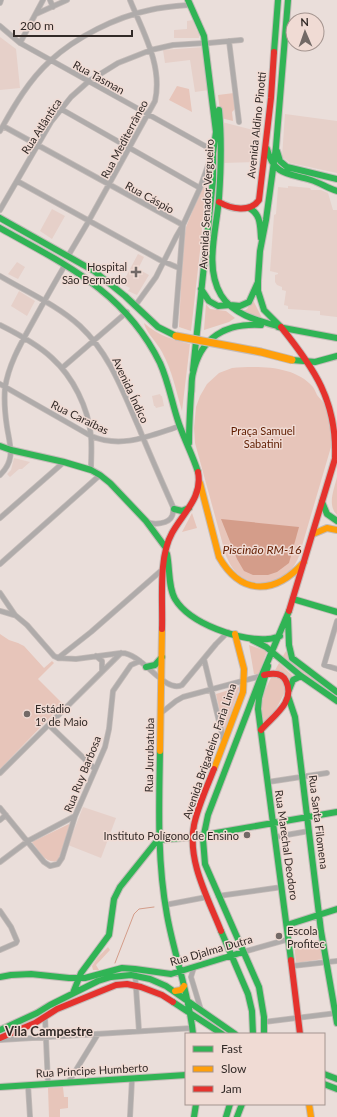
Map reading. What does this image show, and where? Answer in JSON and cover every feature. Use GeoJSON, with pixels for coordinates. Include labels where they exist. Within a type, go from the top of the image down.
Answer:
{"type":"FeatureCollection","features":[{"type":"Feature","properties":{"kind":"main road","name":"Avenida Aldino Pinotti"},"geometry":{"type":"LineString","coordinates":[[249,208],[254,206],[259,200],[271,98],[278,0]]}},
{"type":"Feature","properties":{"kind":"main road","name":"Avenida Aldino Pinotti"},"geometry":{"type":"LineString","coordinates":[[281,327],[264,310],[260,301],[258,282],[262,241],[274,166],[288,0]]}},
{"type":"Feature","properties":{"kind":"main road","name":"Avenida Senador Vergueiro"},"geometry":{"type":"LineString","coordinates":[[190,2],[206,30],[215,122],[213,180],[193,370]]}},
{"type":"Feature","properties":{"kind":"main road","name":"Avenida Senador Vergueiro"},"geometry":{"type":"LineString","coordinates":[[207,43],[221,124],[219,202],[213,263],[213,273],[216,286],[227,302],[237,311],[251,318],[281,327]]}},
{"type":"Feature","properties":{"kind":"main road"},"geometry":{"type":"LineString","coordinates":[[266,143],[268,156],[280,172],[312,181],[336,184]]}},
{"type":"Feature","properties":{"kind":"main road"},"geometry":{"type":"LineString","coordinates":[[276,147],[280,161],[287,167],[336,184]]}},
{"type":"Feature","properties":{"kind":"main road"},"geometry":{"type":"LineString","coordinates":[[271,184],[279,176],[290,176]]}},
{"type":"Feature","properties":{"kind":"main road"},"geometry":{"type":"LineString","coordinates":[[219,202],[231,207]]}},
{"type":"Feature","properties":{"kind":"main road"},"geometry":{"type":"LineString","coordinates":[[208,221],[226,208],[249,208]]}},
{"type":"Feature","properties":{"kind":"main road","name":"Avenida Aldino Pinotti"},"geometry":{"type":"LineString","coordinates":[[249,208],[256,212],[259,217],[262,241]]}},
{"type":"Feature","properties":{"kind":"main road"},"geometry":{"type":"LineString","coordinates":[[0,218],[94,271],[158,327],[176,336],[274,354],[292,360],[308,362],[325,360],[337,356]]}},
{"type":"Feature","properties":{"kind":"main road"},"geometry":{"type":"LineString","coordinates":[[0,228],[92,282],[127,312],[137,326],[159,362],[180,426],[189,447],[219,557],[229,571],[237,579],[248,585],[260,587],[272,586],[283,582],[305,561]]}},
{"type":"Feature","properties":{"kind":"main road"},"geometry":{"type":"LineString","coordinates":[[201,289],[208,300],[217,305],[227,302],[240,307],[245,305],[251,299],[253,289],[258,282]]}},
{"type":"Feature","properties":{"kind":"main road"},"geometry":{"type":"LineString","coordinates":[[189,447],[189,422],[193,370],[204,347],[211,338],[230,327],[246,324],[281,327],[337,338]]}},
{"type":"Feature","properties":{"kind":"main road"},"geometry":{"type":"LineString","coordinates":[[281,327],[308,362],[328,397],[332,409],[336,432],[336,454]]}},
{"type":"Feature","properties":{"kind":"main road"},"geometry":{"type":"LineString","coordinates":[[0,446],[11,450],[64,462],[91,470],[100,475],[110,483],[129,505],[146,521],[166,548],[174,598],[180,606],[204,623],[266,646],[301,676],[337,701]]}},
{"type":"Feature","properties":{"kind":"main road","name":"Rua Marechal Deodoro"},"geometry":{"type":"LineString","coordinates":[[300,1033],[258,704],[264,675],[269,660],[294,600],[336,454]]}},
{"type":"Feature","properties":{"kind":"main road","name":"Rua Jurubatuba"},"geometry":{"type":"LineString","coordinates":[[193,1031],[188,1000],[168,926],[158,840],[163,569],[168,540],[177,523],[195,498],[200,483]]}},
{"type":"Feature","properties":{"kind":"main road"},"geometry":{"type":"LineString","coordinates":[[322,502],[326,514],[337,521]]}},
{"type":"Feature","properties":{"kind":"main road"},"geometry":{"type":"LineString","coordinates":[[174,509],[182,511],[189,508]]}},
{"type":"Feature","properties":{"kind":"main road"},"geometry":{"type":"LineString","coordinates":[[313,534],[326,527],[337,530]]}},
{"type":"Feature","properties":{"kind":"main road"},"geometry":{"type":"LineString","coordinates":[[294,600],[337,612]]}},
{"type":"Feature","properties":{"kind":"main road","name":"Rua Marechal Deodoro"},"geometry":{"type":"LineString","coordinates":[[288,615],[290,653],[294,660],[337,692]]}},
{"type":"Feature","properties":{"kind":"main road","name":"Avenida Brigadeiro Faria Lima"},"geometry":{"type":"LineString","coordinates":[[231,633],[243,663],[244,682],[242,697],[197,814],[193,836],[193,850],[196,866],[207,897],[248,994],[252,1011],[253,1033]]}},
{"type":"Feature","properties":{"kind":"main road"},"geometry":{"type":"LineString","coordinates":[[244,637],[266,639],[280,636]]}},
{"type":"Feature","properties":{"kind":"main road"},"geometry":{"type":"LineString","coordinates":[[146,667],[155,665],[162,657]]}},
{"type":"Feature","properties":{"kind":"main road","name":"Rua Santa Filomena"},"geometry":{"type":"LineString","coordinates":[[264,675],[276,674],[282,676],[286,681],[295,717],[326,962],[337,1023]]}},
{"type":"Feature","properties":{"kind":"main road","name":"Avenida Brigadeiro Faria Lima"},"geometry":{"type":"LineString","coordinates":[[264,675],[208,815],[203,835],[205,864],[259,987],[264,1033]]}},
{"type":"Feature","properties":{"kind":"main road"},"geometry":{"type":"LineString","coordinates":[[261,730],[278,713],[293,680],[301,676]]}},
{"type":"Feature","properties":{"kind":"main road"},"geometry":{"type":"LineString","coordinates":[[73,993],[78,978],[109,935],[115,895],[150,848],[158,840],[203,835],[337,812]]}},
{"type":"Feature","properties":{"kind":"main road"},"geometry":{"type":"LineString","coordinates":[[287,925],[337,909]]}},
{"type":"Feature","properties":{"kind":"main road","name":"Rua Djalma Dutra"},"geometry":{"type":"LineString","coordinates":[[0,977],[26,972],[78,978],[118,969],[135,972],[166,974],[180,972],[243,952]]}},
{"type":"Feature","properties":{"kind":"main road"},"geometry":{"type":"LineString","coordinates":[[0,1030],[40,1012],[50,1004],[102,979],[135,972],[160,982],[175,991],[234,1033]]}},
{"type":"Feature","properties":{"kind":"main road"},"geometry":{"type":"LineString","coordinates":[[0,1039],[35,1023],[57,1009],[119,985],[135,985],[157,993],[220,1033]]}},
{"type":"Feature","properties":{"kind":"main road"},"geometry":{"type":"LineString","coordinates":[[175,991],[181,990],[184,986]]}},
{"type":"Feature","properties":{"kind":"main road"},"geometry":{"type":"LineString","coordinates":[[325,1074],[337,1079]]}},
{"type":"Feature","properties":{"kind":"main road","name":"Rua Principe Humberto"},"geometry":{"type":"LineString","coordinates":[[0,1086],[185,1075]]}},
{"type":"Feature","properties":{"kind":"main road"},"geometry":{"type":"LineString","coordinates":[[325,1084],[337,1089]]}},
{"type":"Feature","properties":{"kind":"main road"},"geometry":{"type":"LineString","coordinates":[[194,1117],[196,1105]]}},
{"type":"Feature","properties":{"kind":"main road"},"geometry":{"type":"LineString","coordinates":[[226,1117],[230,1105]]}},
{"type":"Feature","properties":{"kind":"main road"},"geometry":{"type":"LineString","coordinates":[[237,1117],[242,1105]]}},
{"type":"Feature","properties":{"kind":"main road"},"geometry":{"type":"LineString","coordinates":[[309,1105],[311,1117]]}},
{"type":"Feature","properties":{"kind":"street"},"geometry":{"type":"LineString","coordinates":[[20,43],[43,0]]}},
{"type":"Feature","properties":{"kind":"street"},"geometry":{"type":"LineString","coordinates":[[50,0],[53,7]]}},
{"type":"Feature","properties":{"kind":"street"},"geometry":{"type":"LineString","coordinates":[[36,14],[67,0]]}},
{"type":"Feature","properties":{"kind":"street","name":"Rua Mediterrâneo"},"geometry":{"type":"LineString","coordinates":[[68,256],[155,101],[157,82],[156,69],[151,50],[130,0]]}},
{"type":"Feature","properties":{"kind":"street"},"geometry":{"type":"LineString","coordinates":[[1,128],[22,95],[50,60],[72,44],[97,29],[136,13],[190,2]]}},
{"type":"Feature","properties":{"kind":"street","name":"Rua Tasman"},"geometry":{"type":"LineString","coordinates":[[0,26],[20,43],[213,152]]}},
{"type":"Feature","properties":{"kind":"street","name":"Rua Atlântica"},"geometry":{"type":"LineString","coordinates":[[0,210],[51,122],[71,97],[101,72],[151,50],[173,45],[241,40]]}},
{"type":"Feature","properties":{"kind":"street"},"geometry":{"type":"LineString","coordinates":[[229,41],[239,122]]}},
{"type":"Feature","properties":{"kind":"street"},"geometry":{"type":"LineString","coordinates":[[60,110],[200,188]]}},
{"type":"Feature","properties":{"kind":"street","name":"Rua Cáspio"},"geometry":{"type":"LineString","coordinates":[[1,128],[183,225]]}},
{"type":"Feature","properties":{"kind":"street","name":"Avenida Senador Vergueiro"},"geometry":{"type":"LineString","coordinates":[[175,326],[180,234],[200,188],[213,152]]}},
{"type":"Feature","properties":{"kind":"street"},"geometry":{"type":"LineString","coordinates":[[203,178],[206,175],[209,175],[213,180]]}},
{"type":"Feature","properties":{"kind":"street"},"geometry":{"type":"LineString","coordinates":[[17,181],[164,262],[179,268]]}},
{"type":"Feature","properties":{"kind":"street"},"geometry":{"type":"LineString","coordinates":[[135,306],[156,277],[180,234]]}},
{"type":"Feature","properties":{"kind":"street"},"geometry":{"type":"LineString","coordinates":[[0,475],[9,464],[11,450],[6,417],[6,388],[10,369],[24,338],[65,265]]}},
{"type":"Feature","properties":{"kind":"street","name":"Avenida Índico"},"geometry":{"type":"LineString","coordinates":[[0,276],[44,301],[74,321],[94,341],[119,381],[174,509]]}},
{"type":"Feature","properties":{"kind":"street"},"geometry":{"type":"LineString","coordinates":[[62,368],[127,312]]}},
{"type":"Feature","properties":{"kind":"street"},"geometry":{"type":"LineString","coordinates":[[0,324],[24,338],[51,357],[62,368],[72,382],[81,398],[91,436],[91,470]]}},
{"type":"Feature","properties":{"kind":"street","name":"Rua Caraíbas"},"geometry":{"type":"LineString","coordinates":[[0,384],[91,436],[102,440],[121,442],[143,438],[180,426]]}},
{"type":"Feature","properties":{"kind":"street"},"geometry":{"type":"LineString","coordinates":[[0,518],[64,462]]}},
{"type":"Feature","properties":{"kind":"street"},"geometry":{"type":"LineString","coordinates":[[0,564],[100,475]]}},
{"type":"Feature","properties":{"kind":"street"},"geometry":{"type":"LineString","coordinates":[[146,521],[153,524],[168,520],[172,516],[174,509]]}},
{"type":"Feature","properties":{"kind":"street"},"geometry":{"type":"LineString","coordinates":[[58,658],[91,632],[163,569]]}},
{"type":"Feature","properties":{"kind":"street"},"geometry":{"type":"LineString","coordinates":[[0,593],[15,615],[27,625],[54,656],[69,659],[121,653],[132,655],[161,680],[177,686],[182,685],[216,644],[231,633]]}},
{"type":"Feature","properties":{"kind":"street"},"geometry":{"type":"LineString","coordinates":[[8,605],[3,611],[15,615]]}},
{"type":"Feature","properties":{"kind":"street"},"geometry":{"type":"LineString","coordinates":[[337,621],[324,662],[324,665],[337,669]]}},
{"type":"Feature","properties":{"kind":"street"},"geometry":{"type":"LineString","coordinates":[[0,773],[121,653]]}},
{"type":"Feature","properties":{"kind":"street","name":"Rua Ruy Barbosa"},"geometry":{"type":"LineString","coordinates":[[28,841],[47,864],[53,866],[58,864],[62,858],[75,816],[105,747],[113,691],[131,665],[132,655]]}},
{"type":"Feature","properties":{"kind":"street"},"geometry":{"type":"LineString","coordinates":[[96,656],[102,661],[102,672]]}},
{"type":"Feature","properties":{"kind":"street"},"geometry":{"type":"LineString","coordinates":[[204,659],[224,743]]}},
{"type":"Feature","properties":{"kind":"street"},"geometry":{"type":"LineString","coordinates":[[131,665],[140,661]]}},
{"type":"Feature","properties":{"kind":"street"},"geometry":{"type":"LineString","coordinates":[[161,713],[179,699],[244,682],[264,675]]}},
{"type":"Feature","properties":{"kind":"street"},"geometry":{"type":"LineString","coordinates":[[161,693],[166,686],[170,684]]}},
{"type":"Feature","properties":{"kind":"street"},"geometry":{"type":"LineString","coordinates":[[49,725],[95,769]]}},
{"type":"Feature","properties":{"kind":"street"},"geometry":{"type":"LineString","coordinates":[[268,782],[327,773]]}},
{"type":"Feature","properties":{"kind":"street"},"geometry":{"type":"LineString","coordinates":[[0,808],[28,841]]}},
{"type":"Feature","properties":{"kind":"street"},"geometry":{"type":"LineString","coordinates":[[0,820],[6,815]]}},
{"type":"Feature","properties":{"kind":"street"},"geometry":{"type":"LineString","coordinates":[[0,862],[28,841],[75,816]]}},
{"type":"Feature","properties":{"kind":"street"},"geometry":{"type":"LineString","coordinates":[[275,837],[309,831]]}},
{"type":"Feature","properties":{"kind":"street"},"geometry":{"type":"LineString","coordinates":[[218,896],[282,887]]}},
{"type":"Feature","properties":{"kind":"street"},"geometry":{"type":"LineString","coordinates":[[165,904],[207,897]]}},
{"type":"Feature","properties":{"kind":"street"},"geometry":{"type":"LineString","coordinates":[[0,911],[11,927],[17,940],[17,942],[0,950]]}},
{"type":"Feature","properties":{"kind":"street","name":"Rua Djalma Dutra"},"geometry":{"type":"LineString","coordinates":[[243,952],[288,939]]}},
{"type":"Feature","properties":{"kind":"street"},"geometry":{"type":"LineString","coordinates":[[292,966],[337,961]]}},
{"type":"Feature","properties":{"kind":"street"},"geometry":{"type":"LineString","coordinates":[[194,967],[191,977],[201,1010]]}},
{"type":"Feature","properties":{"kind":"street"},"geometry":{"type":"LineString","coordinates":[[135,972],[139,1031]]}},
{"type":"Feature","properties":{"kind":"street"},"geometry":{"type":"LineString","coordinates":[[264,1022],[336,1013]]}},
{"type":"Feature","properties":{"kind":"street"},"geometry":{"type":"LineString","coordinates":[[45,1017],[48,1084]]}},
{"type":"Feature","properties":{"kind":"street"},"geometry":{"type":"LineString","coordinates":[[0,1039],[45,1038],[139,1031],[193,1031]]}},
{"type":"Feature","properties":{"kind":"street"},"geometry":{"type":"LineString","coordinates":[[68,1082],[98,1034]]}},
{"type":"Feature","properties":{"kind":"street"},"geometry":{"type":"LineString","coordinates":[[130,1117],[132,1079]]}},
{"type":"Feature","properties":{"kind":"street"},"geometry":{"type":"LineString","coordinates":[[28,1085],[30,1117]]}},
{"type":"Feature","properties":{"kind":"shaded area"},"geometry":{"type":"Polygon","coordinates":[[[193,20],[197,31],[199,32],[199,38],[174,38],[174,30],[187,29],[187,21],[193,20]]]}},
{"type":"Feature","properties":{"kind":"shaded area"},"geometry":{"type":"Polygon","coordinates":[[[0,37],[16,49],[20,88],[0,90],[0,37]]]}},
{"type":"Feature","properties":{"kind":"shaded area"},"geometry":{"type":"Polygon","coordinates":[[[204,47],[209,90],[195,92],[190,60],[165,63],[163,50],[204,47]]]}},
{"type":"Feature","properties":{"kind":"shaded area"},"geometry":{"type":"Polygon","coordinates":[[[285,114],[337,121],[337,173],[290,163],[282,157],[285,114]]]}},
{"type":"Feature","properties":{"kind":"shaded area"},"geometry":{"type":"Polygon","coordinates":[[[222,122],[261,132],[257,162],[223,163],[222,122]]]}},
{"type":"Feature","properties":{"kind":"shaded area"},"geometry":{"type":"Polygon","coordinates":[[[288,186],[310,188],[311,190],[321,190],[328,193],[333,210],[337,210],[337,317],[320,315],[320,311],[288,309],[288,306],[284,305],[286,291],[282,290],[282,287],[277,285],[275,282],[275,275],[278,273],[270,271],[274,215],[276,214],[278,187],[288,188],[288,186]]]}},
{"type":"Feature","properties":{"kind":"shaded area"},"geometry":{"type":"Polygon","coordinates":[[[52,209],[65,216],[52,239],[40,231],[52,209]]]}},
{"type":"Feature","properties":{"kind":"shaded area","name":"Hospital São Bernardo"},"geometry":{"type":"Polygon","coordinates":[[[138,254],[144,257],[138,269],[149,275],[137,295],[128,291],[130,288],[122,284],[138,254]]]}},
{"type":"Feature","properties":{"kind":"shaded area"},"geometry":{"type":"Polygon","coordinates":[[[17,262],[25,267],[18,279],[8,274],[17,262]]]}},
{"type":"Feature","properties":{"kind":"shaded area"},"geometry":{"type":"Polygon","coordinates":[[[19,291],[35,301],[27,316],[11,306],[19,291]]]}},
{"type":"Feature","properties":{"kind":"shaded area"},"geometry":{"type":"Polygon","coordinates":[[[160,394],[162,396],[164,406],[156,408],[154,406],[152,396],[160,394]]]}},
{"type":"Feature","properties":{"kind":"shaded area"},"geometry":{"type":"Polygon","coordinates":[[[14,458],[30,462],[10,477],[7,474],[11,470],[14,458]]]}},
{"type":"Feature","properties":{"kind":"shaded area"},"geometry":{"type":"Polygon","coordinates":[[[83,807],[116,818],[101,858],[68,845],[83,807]]]}},
{"type":"Feature","properties":{"kind":"green space"},"geometry":{"type":"Polygon","coordinates":[[[177,86],[189,89],[192,112],[169,100],[177,86]]]}},
{"type":"Feature","properties":{"kind":"green space"},"geometry":{"type":"Polygon","coordinates":[[[234,93],[236,108],[232,112],[233,121],[221,118],[218,95],[234,93]]]}},
{"type":"Feature","properties":{"kind":"green space"},"geometry":{"type":"Polygon","coordinates":[[[205,180],[208,180],[191,331],[179,327],[183,246],[186,227],[205,180]]]}},
{"type":"Feature","properties":{"kind":"green space"},"geometry":{"type":"Polygon","coordinates":[[[253,300],[263,320],[242,312],[247,309],[253,300]]]}},
{"type":"Feature","properties":{"kind":"green space"},"geometry":{"type":"Polygon","coordinates":[[[206,304],[210,309],[226,311],[235,318],[229,322],[204,330],[206,304]]]}},
{"type":"Feature","properties":{"kind":"green space"},"geometry":{"type":"Polygon","coordinates":[[[144,323],[155,331],[190,344],[182,411],[171,373],[165,359],[160,348],[145,327],[144,323]]]}},
{"type":"Feature","properties":{"kind":"green space","name":"Praça Samuel Sabatini"},"geometry":{"type":"Polygon","coordinates":[[[232,368],[275,368],[296,374],[313,387],[325,405],[330,420],[331,447],[299,556],[289,572],[278,580],[271,582],[257,583],[250,581],[232,568],[226,556],[195,443],[194,428],[196,407],[200,396],[207,384],[219,373],[232,368]]]}},
{"type":"Feature","properties":{"kind":"green space"},"geometry":{"type":"Polygon","coordinates":[[[337,477],[337,515],[332,507],[332,502],[337,477]]]}},
{"type":"Feature","properties":{"kind":"green space"},"geometry":{"type":"Polygon","coordinates":[[[192,513],[197,528],[182,532],[192,513]]]}},
{"type":"Feature","properties":{"kind":"green space","name":"Estádio 1º de Maio"},"geometry":{"type":"Polygon","coordinates":[[[0,634],[9,640],[24,646],[44,668],[52,661],[54,663],[38,679],[63,704],[0,769],[0,634]]]}},
{"type":"Feature","properties":{"kind":"green space"},"geometry":{"type":"Polygon","coordinates":[[[249,645],[267,651],[259,674],[254,674],[249,645]]]}},
{"type":"Feature","properties":{"kind":"green space"},"geometry":{"type":"Polygon","coordinates":[[[286,651],[290,660],[337,695],[337,698],[286,660],[283,656],[286,651]]]}},
{"type":"Feature","properties":{"kind":"green space"},"geometry":{"type":"Polygon","coordinates":[[[279,663],[293,676],[281,700],[266,722],[264,722],[262,714],[263,699],[268,684],[279,663]]]}},
{"type":"Feature","properties":{"kind":"green space"},"geometry":{"type":"Polygon","coordinates":[[[239,687],[239,690],[224,732],[216,694],[239,687]]]}},
{"type":"Feature","properties":{"kind":"green space"},"geometry":{"type":"Polygon","coordinates":[[[69,824],[71,826],[58,861],[50,861],[46,859],[32,842],[69,824]]]}},
{"type":"Feature","properties":{"kind":"green space"},"geometry":{"type":"Polygon","coordinates":[[[320,940],[323,959],[296,963],[294,944],[320,940]]]}},
{"type":"Feature","properties":{"kind":"green space"},"geometry":{"type":"Polygon","coordinates":[[[108,947],[110,950],[96,965],[99,970],[93,970],[92,966],[98,957],[108,947]]]}},
{"type":"Feature","properties":{"kind":"green space"},"geometry":{"type":"Polygon","coordinates":[[[63,1087],[64,1097],[68,1097],[68,1108],[60,1109],[60,1117],[49,1117],[48,1088],[63,1087]]]}},
{"type":"Feature","properties":{"kind":"water","name":"Piscinão RM-16"},"geometry":{"type":"Polygon","coordinates":[[[221,519],[299,527],[289,563],[277,572],[268,575],[253,575],[244,571],[237,559],[221,519]]]}},
{"type":"Feature","properties":{"kind":"waterway"},"geometry":{"type":"LineString","coordinates":[[115,963],[134,914],[139,909],[154,907]]}},
{"type":"Feature","properties":{"kind":"traffic: fast"},"geometry":{"type":"LineString","coordinates":[[188,0],[204,36],[216,132],[213,153],[213,180],[193,370]]}},
{"type":"Feature","properties":{"kind":"traffic: fast"},"geometry":{"type":"LineString","coordinates":[[274,52],[278,0]]}},
{"type":"Feature","properties":{"kind":"traffic: fast"},"geometry":{"type":"LineString","coordinates":[[281,327],[264,310],[258,291],[258,281],[260,251],[266,220],[276,147],[288,0]]}},
{"type":"Feature","properties":{"kind":"traffic: fast"},"geometry":{"type":"LineString","coordinates":[[219,110],[221,143],[219,198],[212,260],[216,284],[221,295],[232,308],[256,320],[281,327]]}},
{"type":"Feature","properties":{"kind":"traffic: fast"},"geometry":{"type":"LineString","coordinates":[[267,149],[270,158],[278,169],[283,172],[311,180],[337,191]]}},
{"type":"Feature","properties":{"kind":"traffic: fast"},"geometry":{"type":"LineString","coordinates":[[277,151],[280,161],[287,167],[337,179]]}},
{"type":"Feature","properties":{"kind":"traffic: fast"},"geometry":{"type":"LineString","coordinates":[[249,208],[258,217],[261,238]]}},
{"type":"Feature","properties":{"kind":"traffic: fast"},"geometry":{"type":"LineString","coordinates":[[0,218],[94,271],[125,296],[158,327],[176,336]]}},
{"type":"Feature","properties":{"kind":"traffic: fast"},"geometry":{"type":"LineString","coordinates":[[0,228],[70,268],[92,283],[130,317],[146,338],[160,363],[166,378],[179,424],[198,472]]}},
{"type":"Feature","properties":{"kind":"traffic: fast"},"geometry":{"type":"LineString","coordinates":[[201,289],[209,301],[218,306],[240,306],[249,302],[258,282]]}},
{"type":"Feature","properties":{"kind":"traffic: fast"},"geometry":{"type":"LineString","coordinates":[[189,443],[192,378],[202,350],[209,341],[226,330],[248,325],[261,325]]}},
{"type":"Feature","properties":{"kind":"traffic: fast"},"geometry":{"type":"LineString","coordinates":[[278,327],[337,338]]}},
{"type":"Feature","properties":{"kind":"traffic: fast"},"geometry":{"type":"LineString","coordinates":[[292,360],[315,362],[337,356]]}},
{"type":"Feature","properties":{"kind":"traffic: fast"},"geometry":{"type":"LineString","coordinates":[[0,446],[11,450],[64,462],[91,470],[100,475],[110,483],[146,521],[166,548]]}},
{"type":"Feature","properties":{"kind":"traffic: fast"},"geometry":{"type":"LineString","coordinates":[[322,502],[327,514],[337,521]]}},
{"type":"Feature","properties":{"kind":"traffic: fast"},"geometry":{"type":"LineString","coordinates":[[174,509],[182,511],[189,508]]}},
{"type":"Feature","properties":{"kind":"traffic: fast"},"geometry":{"type":"LineString","coordinates":[[167,554],[170,583],[175,599],[182,608],[192,616],[230,634],[257,639],[268,639],[280,636]]}},
{"type":"Feature","properties":{"kind":"traffic: fast"},"geometry":{"type":"LineString","coordinates":[[293,599],[337,612]]}},
{"type":"Feature","properties":{"kind":"traffic: fast"},"geometry":{"type":"LineString","coordinates":[[264,1033],[264,1017],[259,987],[205,864],[203,839],[208,815],[259,682],[289,611]]}},
{"type":"Feature","properties":{"kind":"traffic: fast"},"geometry":{"type":"LineString","coordinates":[[288,619],[289,645],[292,658],[337,692]]}},
{"type":"Feature","properties":{"kind":"traffic: fast"},"geometry":{"type":"LineString","coordinates":[[252,640],[266,647],[301,676],[337,701]]}},
{"type":"Feature","properties":{"kind":"traffic: fast"},"geometry":{"type":"LineString","coordinates":[[146,667],[155,665],[162,657]]}},
{"type":"Feature","properties":{"kind":"traffic: fast"},"geometry":{"type":"LineString","coordinates":[[268,666],[259,698],[258,709],[291,960]]}},
{"type":"Feature","properties":{"kind":"traffic: fast"},"geometry":{"type":"LineString","coordinates":[[289,690],[293,680],[301,676]]}},
{"type":"Feature","properties":{"kind":"traffic: fast"},"geometry":{"type":"LineString","coordinates":[[288,696],[295,717],[321,931],[337,1023]]}},
{"type":"Feature","properties":{"kind":"traffic: fast"},"geometry":{"type":"LineString","coordinates":[[160,751],[159,833],[164,895],[170,930],[188,1004],[193,1033]]}},
{"type":"Feature","properties":{"kind":"traffic: fast"},"geometry":{"type":"LineString","coordinates":[[73,993],[81,973],[109,935],[114,899],[120,887],[156,842],[159,840],[193,837],[337,812]]}},
{"type":"Feature","properties":{"kind":"traffic: fast"},"geometry":{"type":"LineString","coordinates":[[287,925],[337,909]]}},
{"type":"Feature","properties":{"kind":"traffic: fast"},"geometry":{"type":"LineString","coordinates":[[221,931],[248,994],[252,1011],[253,1033]]}},
{"type":"Feature","properties":{"kind":"traffic: fast"},"geometry":{"type":"LineString","coordinates":[[0,977],[31,974],[85,978],[122,968],[171,974],[243,952]]}},
{"type":"Feature","properties":{"kind":"traffic: fast"},"geometry":{"type":"LineString","coordinates":[[0,1030],[37,1013],[98,981],[111,977],[131,975],[150,979],[166,986],[234,1033]]}},
{"type":"Feature","properties":{"kind":"traffic: fast"},"geometry":{"type":"LineString","coordinates":[[173,1002],[220,1033]]}},
{"type":"Feature","properties":{"kind":"traffic: fast"},"geometry":{"type":"LineString","coordinates":[[325,1074],[337,1079]]}},
{"type":"Feature","properties":{"kind":"traffic: fast"},"geometry":{"type":"LineString","coordinates":[[0,1087],[185,1075]]}},
{"type":"Feature","properties":{"kind":"traffic: fast"},"geometry":{"type":"LineString","coordinates":[[325,1084],[337,1089]]}},
{"type":"Feature","properties":{"kind":"traffic: fast"},"geometry":{"type":"LineString","coordinates":[[194,1117],[196,1105]]}},
{"type":"Feature","properties":{"kind":"traffic: fast"},"geometry":{"type":"LineString","coordinates":[[226,1117],[230,1105]]}},
{"type":"Feature","properties":{"kind":"traffic: fast"},"geometry":{"type":"LineString","coordinates":[[237,1117],[242,1105]]}},
{"type":"Feature","properties":{"kind":"traffic: slow"},"geometry":{"type":"LineString","coordinates":[[176,336],[261,352],[292,360]]}},
{"type":"Feature","properties":{"kind":"traffic: slow"},"geometry":{"type":"LineString","coordinates":[[200,483],[219,557],[228,570],[238,579],[249,585],[271,585],[293,573],[304,562]]}},
{"type":"Feature","properties":{"kind":"traffic: slow"},"geometry":{"type":"LineString","coordinates":[[313,534],[327,528],[337,530]]}},
{"type":"Feature","properties":{"kind":"traffic: slow"},"geometry":{"type":"LineString","coordinates":[[160,751],[162,629]]}},
{"type":"Feature","properties":{"kind":"traffic: slow"},"geometry":{"type":"LineString","coordinates":[[214,769],[243,692],[244,669],[235,634]]}},
{"type":"Feature","properties":{"kind":"traffic: slow"},"geometry":{"type":"LineString","coordinates":[[175,991],[181,990],[184,986]]}},
{"type":"Feature","properties":{"kind":"traffic: slow"},"geometry":{"type":"LineString","coordinates":[[309,1105],[311,1117]]}},
{"type":"Feature","properties":{"kind":"traffic: jam"},"geometry":{"type":"LineString","coordinates":[[219,202],[235,208],[246,208],[251,207],[259,200],[271,98],[274,52]]}},
{"type":"Feature","properties":{"kind":"traffic: jam"},"geometry":{"type":"LineString","coordinates":[[281,327],[304,357],[321,386],[332,419],[335,437],[335,457]]}},
{"type":"Feature","properties":{"kind":"traffic: jam"},"geometry":{"type":"LineString","coordinates":[[289,611],[337,452]]}},
{"type":"Feature","properties":{"kind":"traffic: jam"},"geometry":{"type":"LineString","coordinates":[[162,629],[162,580],[165,555],[172,533],[195,497],[199,481],[198,472]]}},
{"type":"Feature","properties":{"kind":"traffic: jam"},"geometry":{"type":"LineString","coordinates":[[261,730],[282,708],[288,696],[286,681],[282,676],[273,674],[264,675]]}},
{"type":"Feature","properties":{"kind":"traffic: jam"},"geometry":{"type":"LineString","coordinates":[[214,769],[194,825],[193,852],[200,879],[221,931]]}},
{"type":"Feature","properties":{"kind":"traffic: jam"},"geometry":{"type":"LineString","coordinates":[[291,960],[300,1033]]}},
{"type":"Feature","properties":{"kind":"traffic: jam"},"geometry":{"type":"LineString","coordinates":[[0,1038],[35,1023],[57,1009],[116,985],[127,984],[141,987],[162,995],[173,1002]]}},
{"type":"Feature","properties":{"kind":"place","name":"Hospital São Bernardo"},"geometry":{"type":"Point","coordinates":[136,272]}},
{"type":"Feature","properties":{"kind":"place","name":"Estádio 1º de Maio"},"geometry":{"type":"Point","coordinates":[27,714]}},
{"type":"Feature","properties":{"kind":"place","name":"Instituto Polígono de Ensino"},"geometry":{"type":"Point","coordinates":[247,835]}},
{"type":"Feature","properties":{"kind":"place","name":"Escola Profitec"},"geometry":{"type":"Point","coordinates":[279,936]}},
{"type":"Feature","properties":{"kind":"district","name":"Vila Campestre"},"geometry":{"type":"Point","coordinates":[49,1031]}}]}
